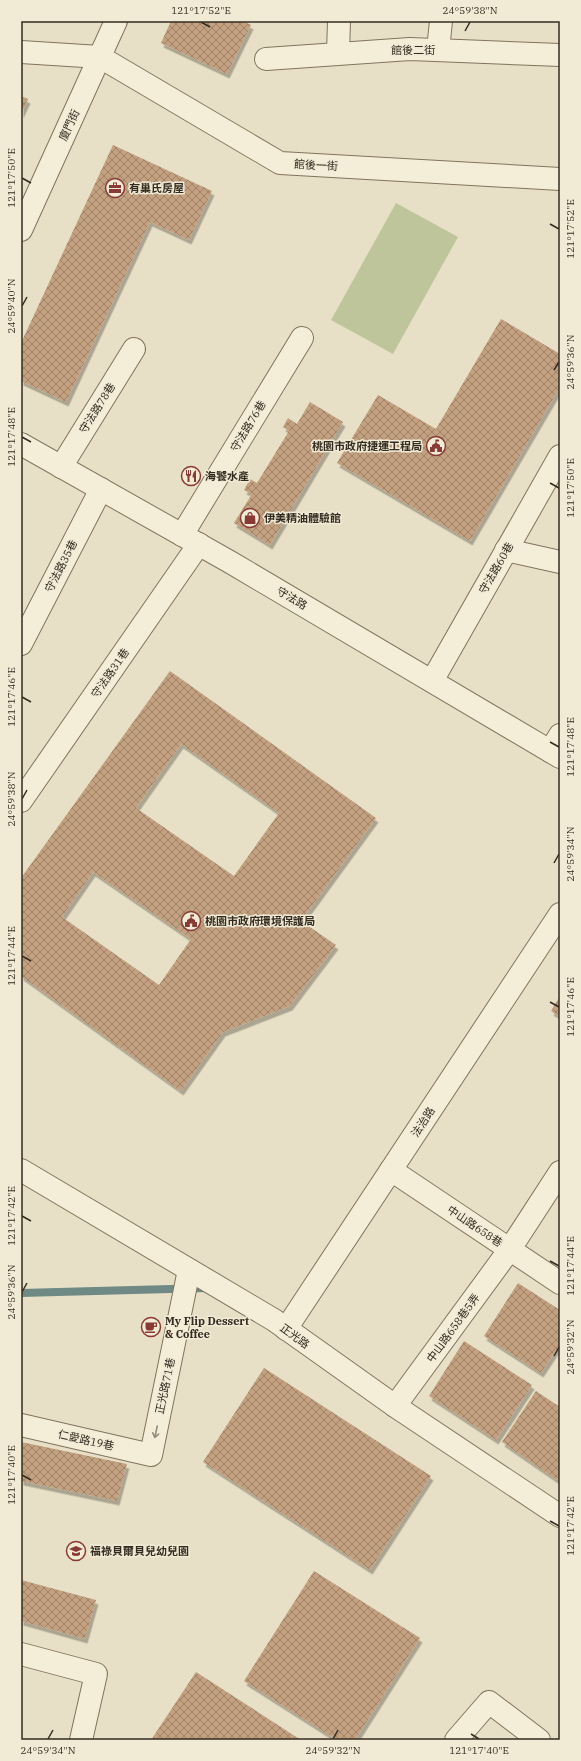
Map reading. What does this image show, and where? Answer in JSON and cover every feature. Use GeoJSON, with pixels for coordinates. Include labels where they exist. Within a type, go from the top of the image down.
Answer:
{"type":"FeatureCollection","features":[{"type":"Feature","properties":{"kind":"street","name":"廈門街"},"geometry":{"type":"LineString","coordinates":[[21,230],[116,21]]}},
{"type":"Feature","properties":{"kind":"street"},"geometry":{"type":"LineString","coordinates":[[338,53],[339,21]]}},
{"type":"Feature","properties":{"kind":"street"},"geometry":{"type":"LineString","coordinates":[[438,50],[441,21]]}},
{"type":"Feature","properties":{"kind":"street","name":"館後二街"},"geometry":{"type":"LineString","coordinates":[[266,59],[410,49],[560,55]]}},
{"type":"Feature","properties":{"kind":"street"},"geometry":{"type":"LineString","coordinates":[[21,52],[100,57]]}},
{"type":"Feature","properties":{"kind":"street","name":"館後一街"},"geometry":{"type":"LineString","coordinates":[[100,57],[280,163],[560,179]]}},
{"type":"Feature","properties":{"kind":"street","name":"守法路76巷"},"geometry":{"type":"LineString","coordinates":[[191,540],[302,338]]}},
{"type":"Feature","properties":{"kind":"street","name":"守法路78巷"},"geometry":{"type":"LineString","coordinates":[[61,467],[134,349]]}},
{"type":"Feature","properties":{"kind":"street","name":"守法路"},"geometry":{"type":"LineString","coordinates":[[21,444],[191,540],[432,681],[557,748]]}},
{"type":"Feature","properties":{"kind":"street","name":"守法路60巷"},"geometry":{"type":"LineString","coordinates":[[432,681],[560,456]]}},
{"type":"Feature","properties":{"kind":"street","name":"守法路35巷"},"geometry":{"type":"LineString","coordinates":[[21,644],[101,489]]}},
{"type":"Feature","properties":{"kind":"street","name":"守法路31巷"},"geometry":{"type":"LineString","coordinates":[[21,801],[28,778],[191,540]]}},
{"type":"Feature","properties":{"kind":"street"},"geometry":{"type":"LineString","coordinates":[[506,550],[560,562]]}},
{"type":"Feature","properties":{"kind":"street","name":"法治路"},"geometry":{"type":"LineString","coordinates":[[286,1330],[560,914]]}},
{"type":"Feature","properties":{"kind":"street","name":"正光路"},"geometry":{"type":"LineString","coordinates":[[21,1170],[274,1320],[286,1330],[396,1406],[560,1516]]}},
{"type":"Feature","properties":{"kind":"street","name":"中山路658巷"},"geometry":{"type":"LineString","coordinates":[[391,1170],[560,1283]]}},
{"type":"Feature","properties":{"kind":"street","name":"中山路658巷5弄"},"geometry":{"type":"LineString","coordinates":[[396,1406],[510,1249],[560,1172]]}},
{"type":"Feature","properties":{"kind":"street","name":"正光路71巷"},"geometry":{"type":"LineString","coordinates":[[151,1455],[189,1270]]}},
{"type":"Feature","properties":{"kind":"street","name":"仁愛路19巷"},"geometry":{"type":"LineString","coordinates":[[21,1425],[151,1455]]}},
{"type":"Feature","properties":{"kind":"street"},"geometry":{"type":"LineString","coordinates":[[21,1654],[96,1674],[81,1740]]}},
{"type":"Feature","properties":{"kind":"street"},"geometry":{"type":"LineString","coordinates":[[456,1740],[489,1702],[539,1740]]}},
{"type":"Feature","properties":{"kind":"green space"},"geometry":{"type":"Polygon","coordinates":[[[396,203],[458,237],[393,354],[331,320],[396,203]]]}},
{"type":"Feature","properties":{"kind":"building"},"geometry":{"type":"Polygon","coordinates":[[[171,21],[243,21],[251,25],[227,74],[161,43],[171,21]]]}},
{"type":"Feature","properties":{"kind":"building"},"geometry":{"type":"Polygon","coordinates":[[[21,96],[28,99],[21,114],[21,96]]]}},
{"type":"Feature","properties":{"kind":"building"},"geometry":{"type":"Polygon","coordinates":[[[113,145],[212,191],[189,240],[150,222],[66,402],[21,381],[21,343],[113,145]]]}},
{"type":"Feature","properties":{"kind":"building","name":"桃園市政府捷運工程局"},"geometry":{"type":"Polygon","coordinates":[[[501,319],[560,354],[560,387],[470,541],[337,463],[378,395],[436,429],[501,319]]]}},
{"type":"Feature","properties":{"kind":"building"},"geometry":{"type":"Polygon","coordinates":[[[310,402],[343,422],[270,545],[234,523],[252,494],[244,490],[250,479],[257,483],[289,431],[283,427],[288,418],[297,424],[310,402]]]}},
{"type":"Feature","properties":{"kind":"building"},"geometry":{"type":"Polygon","coordinates":[[[170,671],[376,818],[301,921],[336,945],[290,1006],[223,1032],[181,1091],[21,976],[21,878],[170,671]],[[181,744],[136,808],[234,876],[279,813],[181,744]],[[93,872],[62,917],[159,985],[191,939],[93,872]]]}},
{"type":"Feature","properties":{"kind":"building"},"geometry":{"type":"Polygon","coordinates":[[[560,996],[560,1017],[551,1011],[560,996]]]}},
{"type":"Feature","properties":{"kind":"building"},"geometry":{"type":"Polygon","coordinates":[[[518,1283],[560,1310],[560,1344],[541,1373],[484,1336],[518,1283]]]}},
{"type":"Feature","properties":{"kind":"building"},"geometry":{"type":"Polygon","coordinates":[[[464,1341],[532,1385],[496,1440],[429,1396],[464,1341]]]}},
{"type":"Feature","properties":{"kind":"building"},"geometry":{"type":"Polygon","coordinates":[[[264,1368],[431,1476],[370,1570],[203,1462],[264,1368]]]}},
{"type":"Feature","properties":{"kind":"building"},"geometry":{"type":"Polygon","coordinates":[[[536,1391],[560,1407],[560,1475],[557,1480],[502,1442],[536,1391]]]}},
{"type":"Feature","properties":{"kind":"building"},"geometry":{"type":"Polygon","coordinates":[[[21,1442],[127,1464],[117,1501],[21,1481],[21,1442]]]}},
{"type":"Feature","properties":{"kind":"building"},"geometry":{"type":"Polygon","coordinates":[[[314,1571],[420,1638],[355,1740],[337,1740],[244,1681],[314,1571]]]}},
{"type":"Feature","properties":{"kind":"building"},"geometry":{"type":"Polygon","coordinates":[[[21,1580],[96,1600],[85,1639],[21,1621],[21,1580]]]}},
{"type":"Feature","properties":{"kind":"building"},"geometry":{"type":"Polygon","coordinates":[[[196,1672],[301,1740],[151,1740],[196,1672]]]}},
{"type":"Feature","properties":{"kind":"waterway"},"geometry":{"type":"LineString","coordinates":[[21,1293],[208,1288]]}},
{"type":"Feature","properties":{"kind":"place","name":"有巢氏房屋"},"geometry":{"type":"Point","coordinates":[115,188]}},
{"type":"Feature","properties":{"kind":"place","name":"桃園市政府捷運工程局"},"geometry":{"type":"Point","coordinates":[436,446]}},
{"type":"Feature","properties":{"kind":"place","name":"海饕水產"},"geometry":{"type":"Point","coordinates":[191,476]}},
{"type":"Feature","properties":{"kind":"place","name":"伊美精油體驗館"},"geometry":{"type":"Point","coordinates":[250,518]}},
{"type":"Feature","properties":{"kind":"place","name":"桃園市政府環境保護局"},"geometry":{"type":"Point","coordinates":[191,921]}},
{"type":"Feature","properties":{"kind":"place","name":"My Flip Dessert & Coffee"},"geometry":{"type":"Point","coordinates":[151,1327]}},
{"type":"Feature","properties":{"kind":"place","name":"福祿貝爾貝兒幼兒園"},"geometry":{"type":"Point","coordinates":[76,1551]}}]}
